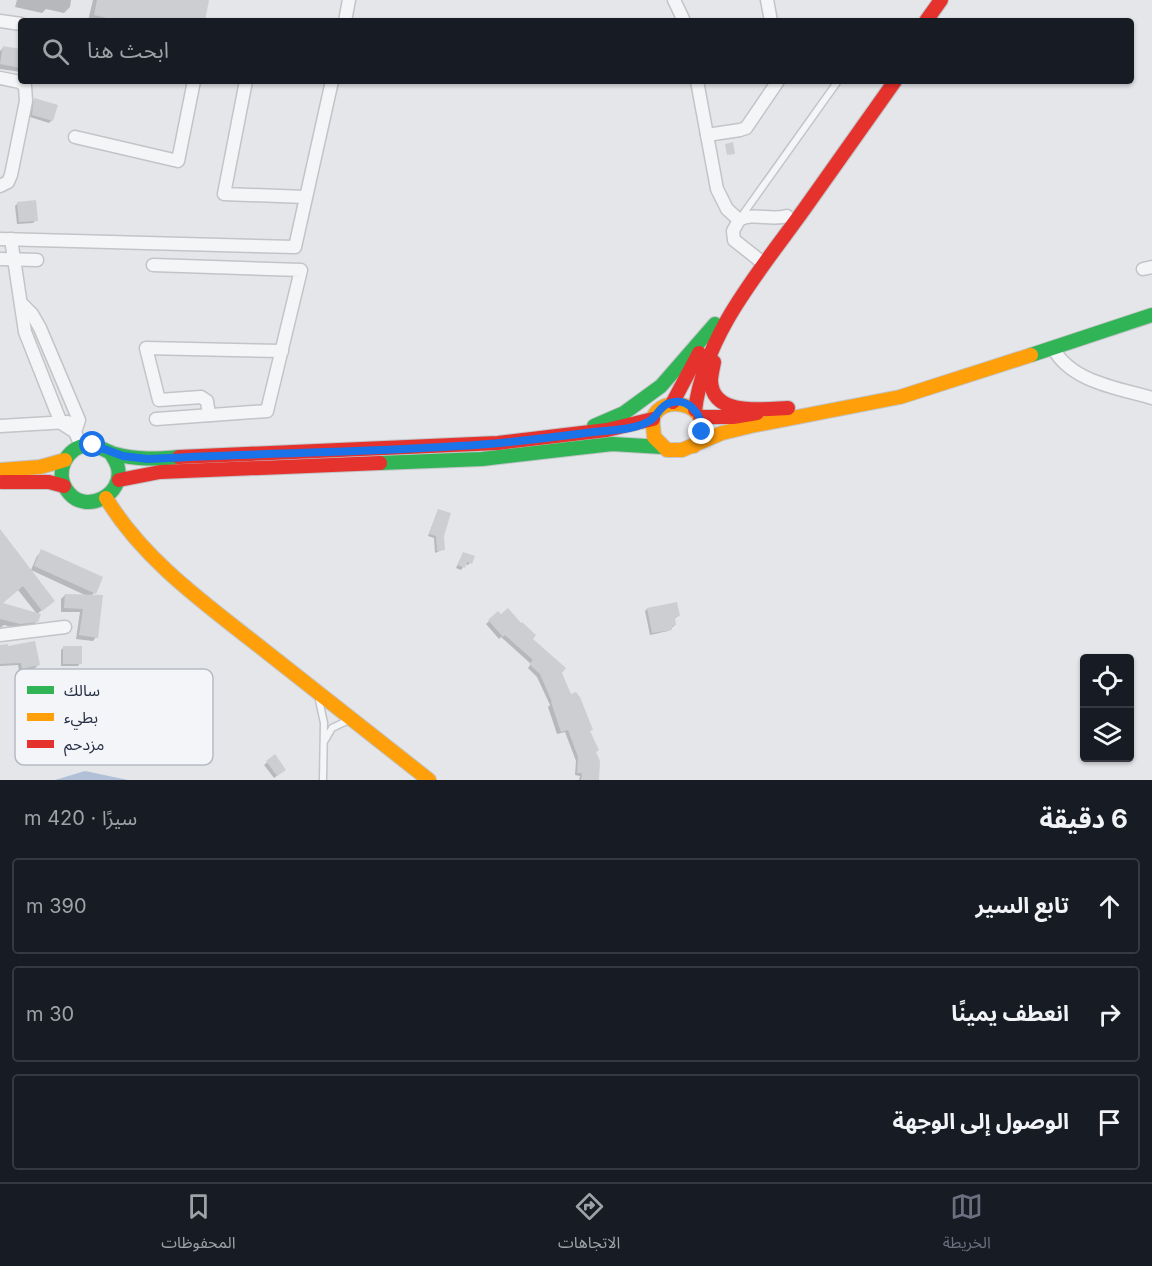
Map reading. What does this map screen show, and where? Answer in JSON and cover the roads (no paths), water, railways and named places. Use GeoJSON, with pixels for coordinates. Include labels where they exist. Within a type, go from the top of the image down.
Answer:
{"type":"FeatureCollection","features":[{"type":"Feature","properties":{"kind":"main road"},"geometry":{"type":"LineString","coordinates":[[929,18],[945,2]]}},
{"type":"Feature","properties":{"kind":"main road"},"geometry":{"type":"LineString","coordinates":[[939,18],[945,2]]}},
{"type":"Feature","properties":{"kind":"main road"},"geometry":{"type":"LineString","coordinates":[[694,446],[702,432],[695,400],[702,373],[734,292],[881,84]]}},
{"type":"Feature","properties":{"kind":"main road"},"geometry":{"type":"LineString","coordinates":[[110,453],[118,465],[119,480],[116,488],[106,498],[93,503],[79,501],[73,497],[64,486],[61,473],[65,460],[74,450],[81,447],[97,446],[110,453],[148,459],[196,455],[480,445],[624,428],[653,419],[661,408],[673,402],[719,326],[893,84]]}},
{"type":"Feature","properties":{"kind":"main road"},"geometry":{"type":"LineString","coordinates":[[673,402],[685,404],[698,413],[733,417],[855,396],[947,372],[1082,326],[1152,306]]}},
{"type":"Feature","properties":{"kind":"main road"},"geometry":{"type":"LineString","coordinates":[[119,480],[160,472],[482,459],[612,444],[662,447],[678,452],[734,430],[845,410],[898,397],[1152,315]]}},
{"type":"Feature","properties":{"kind":"main road"},"geometry":{"type":"LineString","coordinates":[[719,326],[710,375],[710,383],[717,398],[723,404],[739,409],[788,408]]}},
{"type":"Feature","properties":{"kind":"main road"},"geometry":{"type":"LineString","coordinates":[[563,436],[603,422],[643,401],[676,370],[690,351],[719,326]]}},
{"type":"Feature","properties":{"kind":"main road"},"geometry":{"type":"LineString","coordinates":[[653,419],[654,437],[662,447]]}},
{"type":"Feature","properties":{"kind":"main road"},"geometry":{"type":"LineString","coordinates":[[0,470],[40,467],[65,460]]}},
{"type":"Feature","properties":{"kind":"main road"},"geometry":{"type":"LineString","coordinates":[[0,482],[49,482],[64,486]]}},
{"type":"Feature","properties":{"kind":"main road"},"geometry":{"type":"LineString","coordinates":[[106,498],[144,547],[188,590],[429,780]]}},
{"type":"Feature","properties":{"kind":"street"},"geometry":{"type":"LineString","coordinates":[[346,18],[349,0]]}},
{"type":"Feature","properties":{"kind":"street"},"geometry":{"type":"LineString","coordinates":[[674,0],[683,18]]}},
{"type":"Feature","properties":{"kind":"street"},"geometry":{"type":"LineString","coordinates":[[767,0],[770,18]]}},
{"type":"Feature","properties":{"kind":"street"},"geometry":{"type":"LineString","coordinates":[[0,21],[18,24]]}},
{"type":"Feature","properties":{"kind":"street"},"geometry":{"type":"LineString","coordinates":[[0,78],[18,82]]}},
{"type":"Feature","properties":{"kind":"street"},"geometry":{"type":"LineString","coordinates":[[0,186],[8,182],[11,175],[26,101],[25,86],[22,84]]}},
{"type":"Feature","properties":{"kind":"street"},"geometry":{"type":"LineString","coordinates":[[75,137],[178,161],[193,84]]}},
{"type":"Feature","properties":{"kind":"street"},"geometry":{"type":"LineString","coordinates":[[245,84],[224,194],[305,197]]}},
{"type":"Feature","properties":{"kind":"street"},"geometry":{"type":"LineString","coordinates":[[61,423],[25,332],[21,303],[6,260],[6,239],[295,247],[331,84]]}},
{"type":"Feature","properties":{"kind":"street"},"geometry":{"type":"LineString","coordinates":[[698,84],[719,196],[727,209],[739,220]]}},
{"type":"Feature","properties":{"kind":"street"},"geometry":{"type":"LineString","coordinates":[[707,135],[746,128],[776,84]]}},
{"type":"Feature","properties":{"kind":"street"},"geometry":{"type":"LineString","coordinates":[[758,259],[734,240],[733,231],[739,220],[751,216],[772,219],[787,216]]}},
{"type":"Feature","properties":{"kind":"street"},"geometry":{"type":"LineString","coordinates":[[6,260],[37,260]]}},
{"type":"Feature","properties":{"kind":"street"},"geometry":{"type":"LineString","coordinates":[[153,265],[301,270],[267,411],[156,419]]}},
{"type":"Feature","properties":{"kind":"street"},"geometry":{"type":"LineString","coordinates":[[21,303],[32,314],[40,328],[77,426],[81,447]]}},
{"type":"Feature","properties":{"kind":"street"},"geometry":{"type":"LineString","coordinates":[[209,416],[207,401],[201,397],[159,400],[146,348],[282,351]]}},
{"type":"Feature","properties":{"kind":"street"},"geometry":{"type":"LineString","coordinates":[[1053,348],[1065,364],[1083,376],[1152,398]]}},
{"type":"Feature","properties":{"kind":"street"},"geometry":{"type":"LineString","coordinates":[[0,426],[61,423],[77,426]]}},
{"type":"Feature","properties":{"kind":"street"},"geometry":{"type":"LineString","coordinates":[[0,635],[64,627]]}},
{"type":"Feature","properties":{"kind":"lane"},"geometry":{"type":"LineString","coordinates":[[739,220],[836,84]]}},
{"type":"Feature","properties":{"kind":"lane"},"geometry":{"type":"LineString","coordinates":[[316,691],[321,706],[325,740],[322,780]]}},
{"type":"Feature","properties":{"kind":"lane"},"geometry":{"type":"LineString","coordinates":[[325,740],[332,728],[352,719]]}},
{"type":"Feature","properties":{"kind":"water"},"geometry":{"type":"Polygon","coordinates":[[[85,771],[128,780],[55,780],[85,771]]]}}]}
